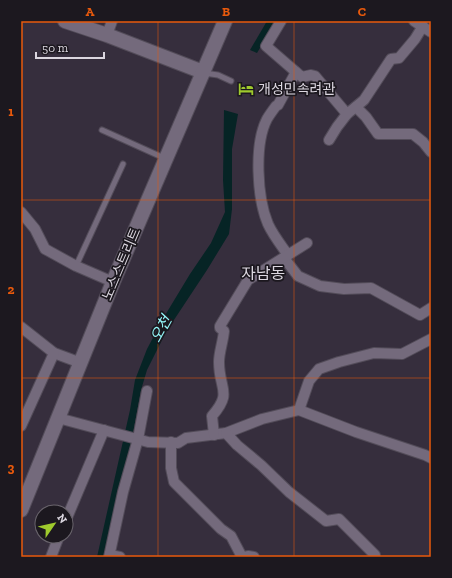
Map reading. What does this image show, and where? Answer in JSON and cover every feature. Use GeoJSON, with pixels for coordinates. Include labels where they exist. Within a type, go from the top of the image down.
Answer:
{"type":"FeatureCollection","features":[{"type":"Feature","properties":{"kind":"main road"},"geometry":{"type":"LineString","coordinates":[[65,21],[107,35],[203,72]]}},
{"type":"Feature","properties":{"kind":"main road","name":"노스스트리트"},"geometry":{"type":"LineString","coordinates":[[21,510],[81,363],[112,282],[224,21]]}},
{"type":"Feature","properties":{"kind":"street"},"geometry":{"type":"LineString","coordinates":[[107,35],[112,21]]}},
{"type":"Feature","properties":{"kind":"street"},"geometry":{"type":"LineString","coordinates":[[281,21],[266,46],[302,77],[311,74],[315,76],[347,114]]}},
{"type":"Feature","properties":{"kind":"street"},"geometry":{"type":"LineString","coordinates":[[329,140],[336,127],[347,114],[364,100],[383,68],[391,59],[399,58],[415,39],[423,26]]}},
{"type":"Feature","properties":{"kind":"street"},"geometry":{"type":"LineString","coordinates":[[296,72],[278,105],[267,120],[262,137],[258,166],[262,203],[269,224],[286,256],[298,276],[320,286],[344,289],[371,288],[420,315],[431,308]]}},
{"type":"Feature","properties":{"kind":"street"},"geometry":{"type":"LineString","coordinates":[[356,107],[366,117],[378,134],[414,134],[424,142],[431,152]]}},
{"type":"Feature","properties":{"kind":"street"},"geometry":{"type":"LineString","coordinates":[[21,212],[35,228],[45,249],[76,266],[112,282]]}},
{"type":"Feature","properties":{"kind":"street"},"geometry":{"type":"LineString","coordinates":[[214,435],[212,416],[221,406],[224,399],[224,390],[220,382],[219,361],[224,331],[220,328],[220,326],[248,280],[307,243]]}},
{"type":"Feature","properties":{"kind":"street"},"geometry":{"type":"LineString","coordinates":[[21,327],[54,353],[81,363]]}},
{"type":"Feature","properties":{"kind":"street"},"geometry":{"type":"LineString","coordinates":[[299,410],[309,381],[319,369],[374,353],[402,354],[431,339]]}},
{"type":"Feature","properties":{"kind":"street"},"geometry":{"type":"LineString","coordinates":[[21,426],[54,353]]}},
{"type":"Feature","properties":{"kind":"street"},"geometry":{"type":"LineString","coordinates":[[120,557],[109,556],[123,492],[138,440],[147,391]]}},
{"type":"Feature","properties":{"kind":"street"},"geometry":{"type":"LineString","coordinates":[[58,418],[138,440],[148,442],[178,443],[186,438],[226,433],[262,419],[299,410],[431,458]]}},
{"type":"Feature","properties":{"kind":"street"},"geometry":{"type":"LineString","coordinates":[[73,504],[104,430]]}},
{"type":"Feature","properties":{"kind":"street"},"geometry":{"type":"LineString","coordinates":[[226,433],[289,492],[326,521],[339,519],[375,555]]}},
{"type":"Feature","properties":{"kind":"street"},"geometry":{"type":"LineString","coordinates":[[171,442],[171,468],[174,482],[221,529],[231,536],[244,557],[254,557]]}},
{"type":"Feature","properties":{"kind":"street"},"geometry":{"type":"LineString","coordinates":[[51,557],[56,544]]}},
{"type":"Feature","properties":{"kind":"lane"},"geometry":{"type":"LineString","coordinates":[[203,72],[218,75],[231,81]]}},
{"type":"Feature","properties":{"kind":"lane"},"geometry":{"type":"LineString","coordinates":[[102,130],[165,158]]}},
{"type":"Feature","properties":{"kind":"lane"},"geometry":{"type":"LineString","coordinates":[[76,266],[123,164]]}},
{"type":"Feature","properties":{"kind":"water"},"geometry":{"type":"Polygon","coordinates":[[[267,21],[276,21],[257,53],[250,50],[267,21]]]}},
{"type":"Feature","properties":{"kind":"water","name":"오천"},"geometry":{"type":"Polygon","coordinates":[[[224,110],[238,114],[232,149],[232,209],[229,234],[166,332],[147,370],[141,390],[131,444],[105,557],[97,557],[130,410],[135,380],[147,349],[164,317],[211,243],[225,212],[223,180],[224,110]]]}},
{"type":"Feature","properties":{"kind":"place","name":"개성민속려관"},"geometry":{"type":"Point","coordinates":[246,89]}},
{"type":"Feature","properties":{"kind":"district","name":"자남동"},"geometry":{"type":"Point","coordinates":[263,273]}}]}
